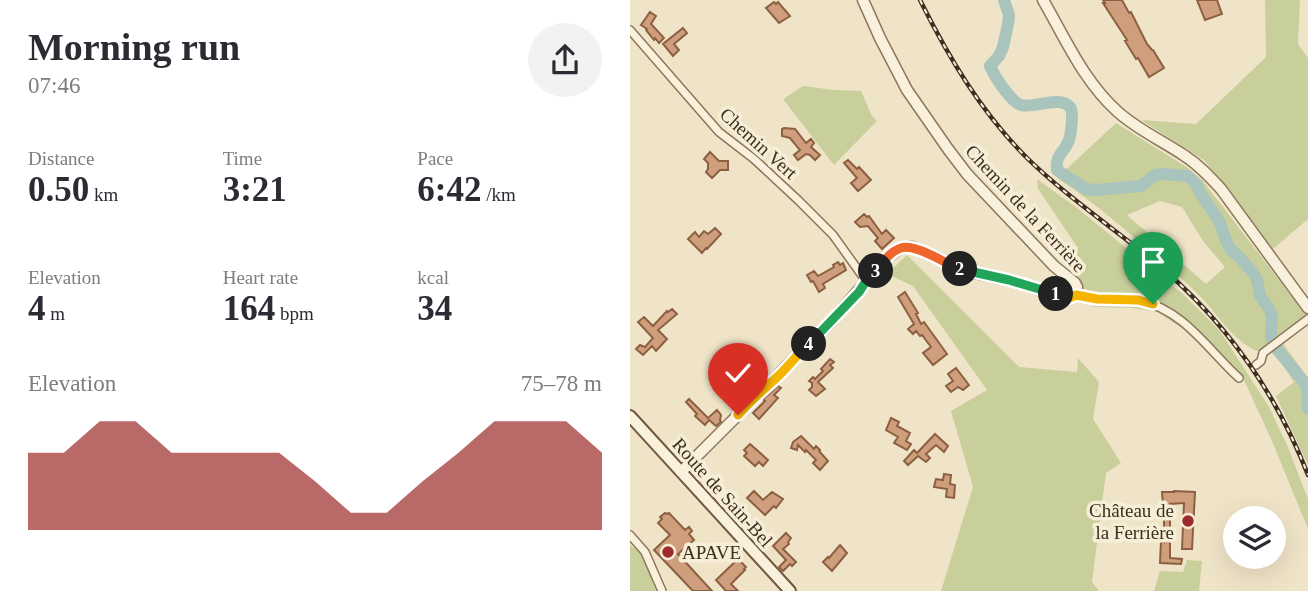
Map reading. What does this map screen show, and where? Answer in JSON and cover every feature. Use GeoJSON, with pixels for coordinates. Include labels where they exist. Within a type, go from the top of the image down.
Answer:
{"type":"FeatureCollection","features":[{"type":"Feature","properties":{"kind":"main road","name":"Route de Sain-Bel"},"geometry":{"type":"LineString","coordinates":[[632,423],[681,472],[790,591]]}},
{"type":"Feature","properties":{"kind":"street","name":"Chemin de la Ferrière"},"geometry":{"type":"LineString","coordinates":[[863,0],[907,90],[948,149],[967,174],[1054,266],[1075,283],[1076,295]]}},
{"type":"Feature","properties":{"kind":"street"},"geometry":{"type":"LineString","coordinates":[[1043,0],[1096,89],[1128,121],[1188,158],[1208,174],[1308,308]]}},
{"type":"Feature","properties":{"kind":"street","name":"Chemin Vert"},"geometry":{"type":"LineString","coordinates":[[630,30],[719,132],[754,159],[833,235],[866,281]]}},
{"type":"Feature","properties":{"kind":"street"},"geometry":{"type":"LineString","coordinates":[[681,472],[829,324],[893,252],[900,248],[917,249],[969,272],[1009,280],[1063,297],[1076,295],[1097,299],[1138,300],[1153,304],[1181,321],[1240,377]]}},
{"type":"Feature","properties":{"kind":"street"},"geometry":{"type":"LineString","coordinates":[[1256,365],[1261,361],[1263,353],[1308,319]]}},
{"type":"Feature","properties":{"kind":"street"},"geometry":{"type":"LineString","coordinates":[[630,535],[645,552],[662,591]]}},
{"type":"Feature","properties":{"kind":"green space"},"geometry":{"type":"Polygon","coordinates":[[[1265,0],[1300,0],[1298,44],[1308,58],[1308,219],[1273,249],[1204,160],[1141,120],[1196,124],[1266,57],[1265,0]]]}},
{"type":"Feature","properties":{"kind":"green space"},"geometry":{"type":"Polygon","coordinates":[[[803,86],[861,91],[877,121],[834,165],[783,99],[803,86]]]}},
{"type":"Feature","properties":{"kind":"green space"},"geometry":{"type":"Polygon","coordinates":[[[1116,123],[1188,168],[1203,181],[1306,315],[1279,338],[1308,378],[1308,465],[1276,396],[1294,382],[1272,349],[1263,353],[1243,343],[1180,277],[1106,214],[1057,178],[1116,123]],[[1160,201],[1127,215],[1206,284],[1225,267],[1203,241],[1182,207],[1160,201]]]}},
{"type":"Feature","properties":{"kind":"green space"},"geometry":{"type":"Polygon","coordinates":[[[1037,179],[1184,295],[1220,331],[1269,407],[1287,445],[1308,499],[1308,529],[1244,380],[1219,364],[1185,330],[1157,312],[1094,307],[1084,297],[1083,289],[1069,264],[1078,248],[1038,189],[1037,179]]]}},
{"type":"Feature","properties":{"kind":"green space"},"geometry":{"type":"Polygon","coordinates":[[[907,255],[1019,367],[1077,372],[1078,358],[1099,382],[1093,419],[1121,463],[1106,473],[1092,582],[1099,591],[941,591],[973,487],[951,411],[987,390],[913,286],[887,274],[907,255]]]}},
{"type":"Feature","properties":{"kind":"green space"},"geometry":{"type":"Polygon","coordinates":[[[630,545],[642,554],[656,591],[630,591],[630,545]]]}},
{"type":"Feature","properties":{"kind":"green space"},"geometry":{"type":"Polygon","coordinates":[[[1187,560],[1202,561],[1199,591],[1154,591],[1160,571],[1183,572],[1187,560]]]}},
{"type":"Feature","properties":{"kind":"building"},"geometry":{"type":"Polygon","coordinates":[[[1103,0],[1122,0],[1164,68],[1149,77],[1125,41],[1127,40],[1103,0]]]}},
{"type":"Feature","properties":{"kind":"building"},"geometry":{"type":"Polygon","coordinates":[[[1197,0],[1217,0],[1222,14],[1205,20],[1197,0]]]}},
{"type":"Feature","properties":{"kind":"building"},"geometry":{"type":"Polygon","coordinates":[[[778,2],[790,16],[779,23],[766,8],[778,2]]]}},
{"type":"Feature","properties":{"kind":"building"},"geometry":{"type":"Polygon","coordinates":[[[650,12],[656,16],[651,24],[664,38],[659,43],[641,25],[650,12]]]}},
{"type":"Feature","properties":{"kind":"building"},"geometry":{"type":"Polygon","coordinates":[[[683,28],[687,33],[674,44],[679,50],[673,56],[663,44],[683,28]]]}},
{"type":"Feature","properties":{"kind":"building"},"geometry":{"type":"Polygon","coordinates":[[[784,128],[795,129],[806,143],[811,139],[814,143],[811,147],[820,155],[815,160],[806,154],[798,160],[794,155],[800,150],[790,138],[782,136],[784,128]]]}},
{"type":"Feature","properties":{"kind":"building"},"geometry":{"type":"Polygon","coordinates":[[[710,152],[719,161],[728,161],[728,170],[720,170],[712,178],[706,172],[708,163],[704,159],[710,152]]]}},
{"type":"Feature","properties":{"kind":"building"},"geometry":{"type":"Polygon","coordinates":[[[848,160],[871,180],[858,191],[851,183],[857,178],[844,163],[848,160]]]}},
{"type":"Feature","properties":{"kind":"building"},"geometry":{"type":"Polygon","coordinates":[[[864,214],[869,216],[882,234],[886,230],[894,238],[882,249],[875,241],[878,238],[868,226],[860,227],[855,222],[864,214]]]}},
{"type":"Feature","properties":{"kind":"building"},"geometry":{"type":"Polygon","coordinates":[[[715,228],[721,234],[702,253],[688,239],[695,232],[699,237],[704,231],[708,234],[715,228]]]}},
{"type":"Feature","properties":{"kind":"building"},"geometry":{"type":"Polygon","coordinates":[[[838,262],[840,265],[843,263],[846,270],[823,284],[825,288],[819,292],[807,275],[814,271],[818,276],[838,262]]]}},
{"type":"Feature","properties":{"kind":"building"},"geometry":{"type":"Polygon","coordinates":[[[905,292],[918,313],[916,314],[921,324],[924,322],[947,354],[933,365],[923,353],[931,347],[922,335],[916,331],[913,334],[908,329],[914,324],[898,297],[905,292]]]}},
{"type":"Feature","properties":{"kind":"building"},"geometry":{"type":"Polygon","coordinates":[[[672,309],[677,314],[658,330],[667,339],[656,351],[652,346],[643,355],[636,349],[640,345],[645,347],[653,338],[638,322],[644,317],[653,326],[672,309]]]}},
{"type":"Feature","properties":{"kind":"building"},"geometry":{"type":"Polygon","coordinates":[[[830,359],[834,362],[830,365],[833,368],[818,382],[825,389],[816,396],[809,390],[812,383],[809,381],[823,371],[821,369],[830,359]]]}},
{"type":"Feature","properties":{"kind":"building"},"geometry":{"type":"Polygon","coordinates":[[[956,368],[969,385],[963,390],[958,387],[951,392],[946,386],[953,381],[948,374],[956,368]]]}},
{"type":"Feature","properties":{"kind":"building"},"geometry":{"type":"Polygon","coordinates":[[[778,386],[781,388],[774,395],[778,398],[759,419],[753,413],[765,401],[763,399],[778,386]]]}},
{"type":"Feature","properties":{"kind":"building"},"geometry":{"type":"Polygon","coordinates":[[[689,399],[708,418],[717,410],[721,415],[721,422],[716,426],[709,420],[705,425],[686,402],[689,399]]]}},
{"type":"Feature","properties":{"kind":"building"},"geometry":{"type":"Polygon","coordinates":[[[891,418],[899,422],[897,426],[910,433],[906,441],[911,444],[907,450],[894,443],[898,437],[886,430],[891,418]]]}},
{"type":"Feature","properties":{"kind":"building"},"geometry":{"type":"Polygon","coordinates":[[[935,434],[948,446],[944,452],[936,445],[926,454],[930,458],[926,462],[918,456],[908,465],[904,461],[914,450],[917,453],[935,434]]]}},
{"type":"Feature","properties":{"kind":"building"},"geometry":{"type":"Polygon","coordinates":[[[801,436],[814,449],[816,446],[828,461],[820,470],[813,463],[816,460],[806,450],[805,452],[798,445],[797,450],[791,448],[793,442],[801,436]]]}},
{"type":"Feature","properties":{"kind":"building"},"geometry":{"type":"Polygon","coordinates":[[[750,444],[768,460],[763,466],[759,462],[755,466],[744,456],[747,453],[744,450],[750,444]]]}},
{"type":"Feature","properties":{"kind":"building"},"geometry":{"type":"Polygon","coordinates":[[[944,474],[951,475],[950,484],[955,485],[954,498],[946,497],[947,489],[934,487],[936,479],[943,480],[944,474]]]}},
{"type":"Feature","properties":{"kind":"building"},"geometry":{"type":"Polygon","coordinates":[[[754,491],[763,500],[772,492],[783,499],[765,515],[747,498],[754,491]]]}},
{"type":"Feature","properties":{"kind":"building"},"geometry":{"type":"Polygon","coordinates":[[[1162,492],[1195,492],[1192,549],[1182,549],[1184,503],[1170,504],[1170,558],[1182,559],[1181,564],[1160,563],[1161,541],[1164,542],[1162,492]]]}},
{"type":"Feature","properties":{"kind":"building","name":"APAVE"},"geometry":{"type":"Polygon","coordinates":[[[665,513],[669,513],[685,530],[689,527],[692,531],[689,534],[694,540],[678,554],[712,591],[693,591],[654,550],[670,535],[658,523],[665,513]]]}},
{"type":"Feature","properties":{"kind":"building"},"geometry":{"type":"Polygon","coordinates":[[[786,533],[791,538],[783,549],[796,562],[783,571],[779,567],[786,560],[773,546],[786,533]]]}},
{"type":"Feature","properties":{"kind":"building"},"geometry":{"type":"Polygon","coordinates":[[[840,545],[847,553],[832,571],[823,562],[840,545]]]}},
{"type":"Feature","properties":{"kind":"building"},"geometry":{"type":"Polygon","coordinates":[[[738,559],[746,567],[731,584],[738,591],[726,591],[716,580],[738,559]]]}},
{"type":"Feature","properties":{"kind":"waterway"},"geometry":{"type":"LineString","coordinates":[[1004,0],[1009,15],[1008,24],[1003,47],[990,66],[999,82],[1017,103],[1026,106],[1060,102],[1070,107],[1070,137],[1059,157],[1057,170],[1086,189],[1096,190],[1141,186],[1155,175],[1188,176],[1197,185],[1219,221],[1229,248],[1254,274],[1260,296],[1270,310],[1271,337],[1275,347],[1305,383],[1308,408]]}},
{"type":"Feature","properties":{"kind":"railway"},"geometry":{"type":"LineString","coordinates":[[920,0],[967,84],[1010,140],[1060,187],[1163,269],[1187,291],[1229,338],[1266,389],[1296,445],[1308,475]]}},
{"type":"Feature","properties":{"kind":"place","name":"Château de la Ferrière"},"geometry":{"type":"Point","coordinates":[1188,521]}},
{"type":"Feature","properties":{"kind":"place","name":"APAVE"},"geometry":{"type":"Point","coordinates":[668,552]}},
{"type":"Feature","properties":{"kind":"route"},"geometry":{"type":"LineString","coordinates":[[738,415],[829,324],[887,258],[900,248],[912,247],[969,272],[1009,280],[1063,297],[1076,295],[1097,299],[1138,300],[1153,304]]}}]}
